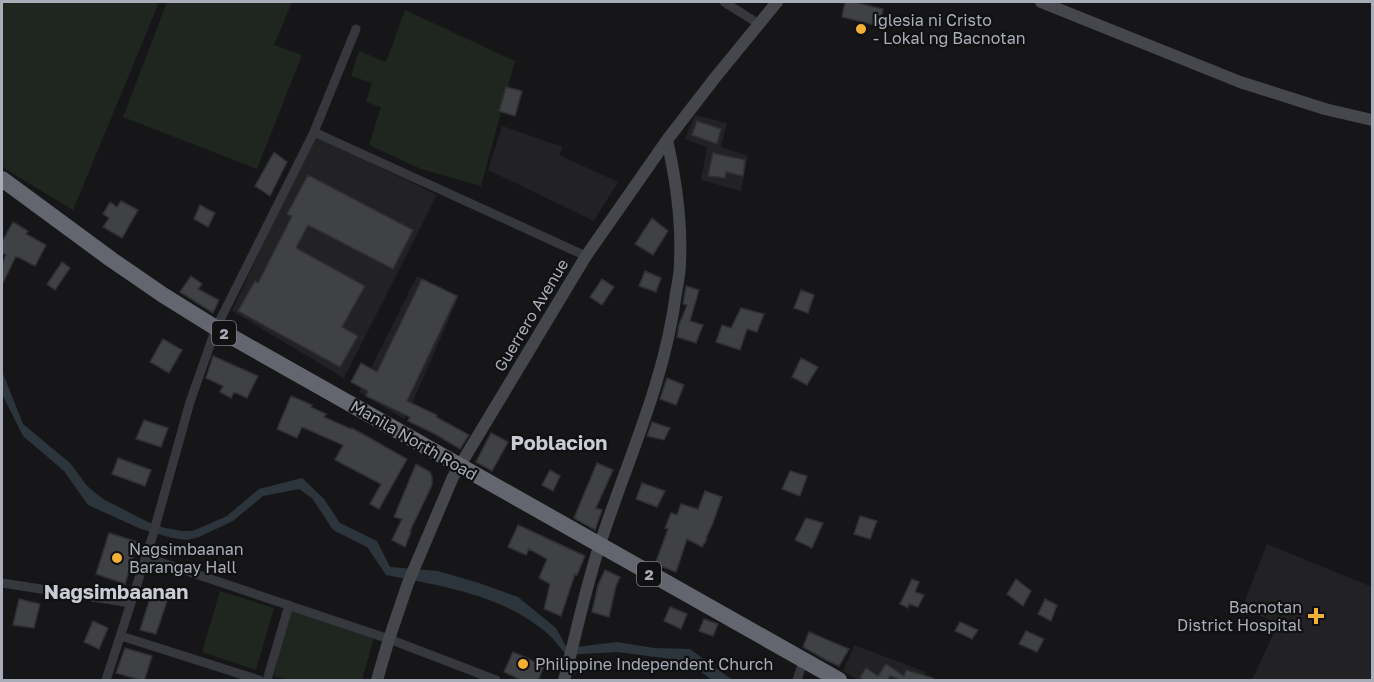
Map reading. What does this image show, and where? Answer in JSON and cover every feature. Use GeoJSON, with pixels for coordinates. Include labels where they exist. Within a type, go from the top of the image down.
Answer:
{"type":"FeatureCollection","features":[{"type":"Feature","properties":{"kind":"highway","name":"Manila North Road"},"geometry":{"type":"LineString","coordinates":[[2,179],[163,296],[216,328],[839,681]]}},
{"type":"Feature","properties":{"kind":"main road","name":"Guerrero Avenue"},"geometry":{"type":"LineString","coordinates":[[377,681],[408,582],[453,477],[586,256],[667,140],[777,2]]}},
{"type":"Feature","properties":{"kind":"main road"},"geometry":{"type":"LineString","coordinates":[[1041,2],[1240,82],[1325,109],[1372,120]]}},
{"type":"Feature","properties":{"kind":"main road"},"geometry":{"type":"LineString","coordinates":[[564,681],[599,546],[664,360],[675,307],[680,262],[680,218],[667,140]]}},
{"type":"Feature","properties":{"kind":"street"},"geometry":{"type":"LineString","coordinates":[[724,2],[759,24]]}},
{"type":"Feature","properties":{"kind":"street"},"geometry":{"type":"LineString","coordinates":[[106,681],[152,538],[190,402],[216,328],[314,132],[356,29]]}},
{"type":"Feature","properties":{"kind":"street"},"geometry":{"type":"LineString","coordinates":[[314,132],[586,256]]}},
{"type":"Feature","properties":{"kind":"street"},"geometry":{"type":"LineString","coordinates":[[145,557],[389,639],[474,677],[496,681]]}},
{"type":"Feature","properties":{"kind":"street"},"geometry":{"type":"LineString","coordinates":[[2,583],[131,603]]}},
{"type":"Feature","properties":{"kind":"street"},"geometry":{"type":"LineString","coordinates":[[267,681],[289,605]]}},
{"type":"Feature","properties":{"kind":"street"},"geometry":{"type":"LineString","coordinates":[[121,636],[259,681]]}},
{"type":"Feature","properties":{"kind":"street"},"geometry":{"type":"LineString","coordinates":[[798,681],[803,661]]}},
{"type":"Feature","properties":{"kind":"shaded area"},"geometry":{"type":"Polygon","coordinates":[[[2,2],[158,2],[73,210],[2,167],[2,2]]]}},
{"type":"Feature","properties":{"kind":"shaded area"},"geometry":{"type":"Polygon","coordinates":[[[167,2],[292,2],[274,45],[302,55],[257,169],[123,117],[167,2]]]}},
{"type":"Feature","properties":{"kind":"shaded area"},"geometry":{"type":"Polygon","coordinates":[[[405,10],[515,61],[481,186],[421,169],[369,145],[381,107],[366,102],[372,83],[351,76],[359,51],[386,62],[405,10]]]}},
{"type":"Feature","properties":{"kind":"shaded area"},"geometry":{"type":"Polygon","coordinates":[[[695,115],[727,123],[721,147],[748,156],[741,191],[701,180],[707,147],[685,139],[695,115]]]}},
{"type":"Feature","properties":{"kind":"shaded area"},"geometry":{"type":"Polygon","coordinates":[[[502,126],[563,147],[559,155],[618,182],[594,221],[488,170],[502,126]]]}},
{"type":"Feature","properties":{"kind":"shaded area"},"geometry":{"type":"Polygon","coordinates":[[[313,135],[437,195],[344,378],[232,311],[313,135]]]}},
{"type":"Feature","properties":{"kind":"shaded area"},"geometry":{"type":"Polygon","coordinates":[[[417,276],[459,296],[404,419],[359,392],[417,276]]]}},
{"type":"Feature","properties":{"kind":"shaded area"},"geometry":{"type":"Polygon","coordinates":[[[2,371],[23,424],[70,463],[87,486],[103,499],[148,522],[165,528],[192,531],[227,516],[259,489],[302,478],[324,499],[340,523],[377,541],[390,567],[438,571],[518,597],[556,628],[567,648],[617,642],[654,648],[690,649],[731,680],[712,680],[686,661],[617,652],[566,655],[548,634],[531,621],[492,601],[450,588],[386,575],[367,547],[333,530],[312,498],[299,489],[263,496],[233,521],[199,537],[187,540],[172,538],[141,529],[88,505],[64,471],[23,436],[2,394],[2,371]]]}},
{"type":"Feature","properties":{"kind":"shaded area","name":"Bacnotan District Hospital"},"geometry":{"type":"Polygon","coordinates":[[[1267,544],[1372,587],[1372,680],[1252,680],[1278,624],[1242,608],[1267,544]]]}},
{"type":"Feature","properties":{"kind":"shaded area"},"geometry":{"type":"Polygon","coordinates":[[[220,591],[274,608],[256,670],[202,652],[220,591]]]}},
{"type":"Feature","properties":{"kind":"shaded area"},"geometry":{"type":"Polygon","coordinates":[[[289,610],[374,638],[362,680],[290,680],[274,676],[289,610]]]}},
{"type":"Feature","properties":{"kind":"shaded area"},"geometry":{"type":"Polygon","coordinates":[[[854,645],[926,672],[922,680],[858,680],[843,671],[854,645]]]}},
{"type":"Feature","properties":{"kind":"building"},"geometry":{"type":"Polygon","coordinates":[[[845,2],[883,9],[879,26],[842,17],[845,2]]]}},
{"type":"Feature","properties":{"kind":"building"},"geometry":{"type":"Polygon","coordinates":[[[506,87],[522,91],[515,116],[499,111],[506,87]]]}},
{"type":"Feature","properties":{"kind":"building"},"geometry":{"type":"Polygon","coordinates":[[[697,121],[721,129],[717,144],[692,135],[697,121]]]}},
{"type":"Feature","properties":{"kind":"building"},"geometry":{"type":"Polygon","coordinates":[[[274,152],[287,162],[270,196],[255,186],[274,152]]]}},
{"type":"Feature","properties":{"kind":"building"},"geometry":{"type":"Polygon","coordinates":[[[713,153],[745,160],[743,176],[726,172],[725,178],[708,176],[713,153]]]}},
{"type":"Feature","properties":{"kind":"building"},"geometry":{"type":"Polygon","coordinates":[[[308,175],[413,230],[393,269],[308,225],[296,248],[365,286],[342,327],[358,336],[340,367],[238,311],[255,281],[258,283],[292,216],[287,214],[308,175]]]}},
{"type":"Feature","properties":{"kind":"building"},"geometry":{"type":"Polygon","coordinates":[[[121,201],[138,210],[122,238],[103,227],[109,218],[103,214],[110,202],[117,207],[121,201]]]}},
{"type":"Feature","properties":{"kind":"building"},"geometry":{"type":"Polygon","coordinates":[[[200,205],[215,213],[208,227],[194,219],[200,205]]]}},
{"type":"Feature","properties":{"kind":"building"},"geometry":{"type":"Polygon","coordinates":[[[652,218],[668,231],[653,255],[635,244],[652,218]]]}},
{"type":"Feature","properties":{"kind":"building"},"geometry":{"type":"Polygon","coordinates":[[[13,222],[28,231],[26,234],[46,245],[35,266],[16,256],[2,285],[2,264],[6,255],[2,253],[2,242],[13,222]]]}},
{"type":"Feature","properties":{"kind":"building"},"geometry":{"type":"Polygon","coordinates":[[[62,262],[70,268],[55,290],[47,284],[62,262]]]}},
{"type":"Feature","properties":{"kind":"building"},"geometry":{"type":"Polygon","coordinates":[[[645,271],[661,278],[656,292],[639,286],[645,271]]]}},
{"type":"Feature","properties":{"kind":"building"},"geometry":{"type":"Polygon","coordinates":[[[191,276],[202,284],[198,289],[219,300],[213,313],[180,292],[191,276]]]}},
{"type":"Feature","properties":{"kind":"building"},"geometry":{"type":"Polygon","coordinates":[[[422,279],[457,296],[407,401],[437,415],[436,417],[469,435],[460,449],[408,421],[410,417],[366,396],[368,391],[351,382],[361,363],[377,372],[422,279]]]}},
{"type":"Feature","properties":{"kind":"building"},"geometry":{"type":"Polygon","coordinates":[[[602,279],[614,287],[602,305],[590,297],[602,279]]]}},
{"type":"Feature","properties":{"kind":"building"},"geometry":{"type":"Polygon","coordinates":[[[686,286],[699,290],[690,321],[703,325],[696,343],[677,337],[687,305],[683,304],[686,286]]]}},
{"type":"Feature","properties":{"kind":"building"},"geometry":{"type":"Polygon","coordinates":[[[801,290],[814,295],[808,313],[794,308],[801,290]]]}},
{"type":"Feature","properties":{"kind":"building"},"geometry":{"type":"Polygon","coordinates":[[[741,308],[764,314],[757,332],[747,329],[740,350],[716,342],[722,325],[731,328],[741,308]]]}},
{"type":"Feature","properties":{"kind":"building"},"geometry":{"type":"Polygon","coordinates":[[[163,339],[182,350],[169,373],[150,362],[163,339]]]}},
{"type":"Feature","properties":{"kind":"building"},"geometry":{"type":"Polygon","coordinates":[[[213,356],[258,376],[247,398],[234,392],[231,398],[220,392],[223,386],[206,378],[213,356]]]}},
{"type":"Feature","properties":{"kind":"building"},"geometry":{"type":"Polygon","coordinates":[[[801,358],[818,367],[807,385],[792,377],[801,358]]]}},
{"type":"Feature","properties":{"kind":"building"},"geometry":{"type":"Polygon","coordinates":[[[667,378],[684,385],[676,405],[660,399],[667,378]]]}},
{"type":"Feature","properties":{"kind":"building"},"geometry":{"type":"Polygon","coordinates":[[[291,396],[312,405],[311,407],[326,414],[324,417],[352,428],[407,459],[379,509],[370,504],[381,484],[335,460],[343,445],[302,427],[297,438],[277,429],[291,396]]]}},
{"type":"Feature","properties":{"kind":"building"},"geometry":{"type":"Polygon","coordinates":[[[144,420],[168,428],[161,447],[136,439],[144,420]]]}},
{"type":"Feature","properties":{"kind":"building"},"geometry":{"type":"Polygon","coordinates":[[[652,422],[670,428],[664,440],[647,436],[652,422]]]}},
{"type":"Feature","properties":{"kind":"building"},"geometry":{"type":"Polygon","coordinates":[[[491,433],[508,442],[492,471],[476,462],[491,433]]]}},
{"type":"Feature","properties":{"kind":"building"},"geometry":{"type":"Polygon","coordinates":[[[118,458],[151,470],[145,486],[112,474],[118,458]]]}},
{"type":"Feature","properties":{"kind":"building"},"geometry":{"type":"Polygon","coordinates":[[[597,463],[613,470],[596,508],[602,510],[595,530],[574,518],[597,463]]]}},
{"type":"Feature","properties":{"kind":"building"},"geometry":{"type":"Polygon","coordinates":[[[416,464],[430,472],[432,485],[410,531],[405,547],[392,540],[402,519],[394,517],[416,464]]]}},
{"type":"Feature","properties":{"kind":"building"},"geometry":{"type":"Polygon","coordinates":[[[550,470],[560,476],[553,491],[542,485],[550,470]]]}},
{"type":"Feature","properties":{"kind":"building"},"geometry":{"type":"Polygon","coordinates":[[[790,471],[807,476],[800,496],[782,489],[790,471]]]}},
{"type":"Feature","properties":{"kind":"building"},"geometry":{"type":"Polygon","coordinates":[[[642,483],[665,491],[657,507],[636,499],[642,483]]]}},
{"type":"Feature","properties":{"kind":"building"},"geometry":{"type":"Polygon","coordinates":[[[705,491],[722,497],[702,547],[687,539],[676,572],[655,564],[668,529],[665,528],[671,513],[677,515],[681,504],[698,509],[705,491]]]}},
{"type":"Feature","properties":{"kind":"building"},"geometry":{"type":"Polygon","coordinates":[[[860,516],[877,521],[870,539],[854,534],[860,516]]]}},
{"type":"Feature","properties":{"kind":"building"},"geometry":{"type":"Polygon","coordinates":[[[806,518],[823,523],[812,548],[795,540],[806,518]]]}},
{"type":"Feature","properties":{"kind":"building"},"geometry":{"type":"Polygon","coordinates":[[[518,525],[585,556],[577,575],[575,574],[561,616],[544,609],[550,584],[539,578],[547,559],[529,549],[526,555],[508,547],[518,525]]]}},
{"type":"Feature","properties":{"kind":"building","name":"Nagsimbaanan Barangay Hall"},"geometry":{"type":"Polygon","coordinates":[[[109,533],[138,542],[125,584],[96,574],[109,533]]]}},
{"type":"Feature","properties":{"kind":"building"},"geometry":{"type":"Polygon","coordinates":[[[605,570],[620,577],[609,617],[592,612],[598,585],[605,570]]]}},
{"type":"Feature","properties":{"kind":"building"},"geometry":{"type":"Polygon","coordinates":[[[912,579],[919,582],[915,592],[924,595],[918,607],[909,604],[908,608],[900,604],[912,579]]]}},
{"type":"Feature","properties":{"kind":"building"},"geometry":{"type":"Polygon","coordinates":[[[1016,579],[1031,591],[1023,606],[1007,594],[1016,579]]]}},
{"type":"Feature","properties":{"kind":"building"},"geometry":{"type":"Polygon","coordinates":[[[152,592],[168,598],[156,634],[140,630],[152,592]]]}},
{"type":"Feature","properties":{"kind":"building"},"geometry":{"type":"Polygon","coordinates":[[[19,599],[40,604],[34,628],[13,625],[19,599]]]}},
{"type":"Feature","properties":{"kind":"building"},"geometry":{"type":"Polygon","coordinates":[[[1045,599],[1057,605],[1051,621],[1038,614],[1045,599]]]}},
{"type":"Feature","properties":{"kind":"building"},"geometry":{"type":"Polygon","coordinates":[[[670,607],[687,614],[681,629],[664,621],[670,607]]]}},
{"type":"Feature","properties":{"kind":"building"},"geometry":{"type":"Polygon","coordinates":[[[704,619],[718,624],[713,636],[699,631],[704,619]]]}},
{"type":"Feature","properties":{"kind":"building"},"geometry":{"type":"Polygon","coordinates":[[[93,621],[108,628],[99,649],[84,642],[93,621]]]}},
{"type":"Feature","properties":{"kind":"building"},"geometry":{"type":"Polygon","coordinates":[[[960,622],[978,630],[972,639],[955,631],[960,622]]]}},
{"type":"Feature","properties":{"kind":"building"},"geometry":{"type":"Polygon","coordinates":[[[1026,631],[1044,639],[1037,652],[1019,644],[1026,631]]]}},
{"type":"Feature","properties":{"kind":"building"},"geometry":{"type":"Polygon","coordinates":[[[809,632],[849,649],[839,666],[803,647],[809,632]]]}},
{"type":"Feature","properties":{"kind":"building"},"geometry":{"type":"Polygon","coordinates":[[[125,648],[152,656],[144,681],[116,673],[125,648]]]}},
{"type":"Feature","properties":{"kind":"building","name":"Philippine Independent Church"},"geometry":{"type":"Polygon","coordinates":[[[513,652],[544,666],[538,681],[523,681],[504,672],[513,652]]]}},
{"type":"Feature","properties":{"kind":"building"},"geometry":{"type":"Polygon","coordinates":[[[886,664],[904,676],[906,670],[933,678],[933,681],[903,681],[890,676],[887,681],[865,681],[860,677],[866,668],[878,676],[886,664]]]}},
{"type":"Feature","properties":{"kind":"place","name":"Iglesia ni Cristo - Lokal ng Bacnotan"},"geometry":{"type":"Point","coordinates":[861,29]}},
{"type":"Feature","properties":{"kind":"place","name":"Nagsimbaanan Barangay Hall"},"geometry":{"type":"Point","coordinates":[117,558]}},
{"type":"Feature","properties":{"kind":"place","name":"Bacnotan District Hospital"},"geometry":{"type":"Point","coordinates":[1316,616]}},
{"type":"Feature","properties":{"kind":"place","name":"Philippine Independent Church"},"geometry":{"type":"Point","coordinates":[523,664]}},
{"type":"Feature","properties":{"kind":"district","name":"Poblacion"},"geometry":{"type":"Point","coordinates":[559,442]}},
{"type":"Feature","properties":{"kind":"district","name":"Nagsimbaanan"},"geometry":{"type":"Point","coordinates":[116,591]}}]}
